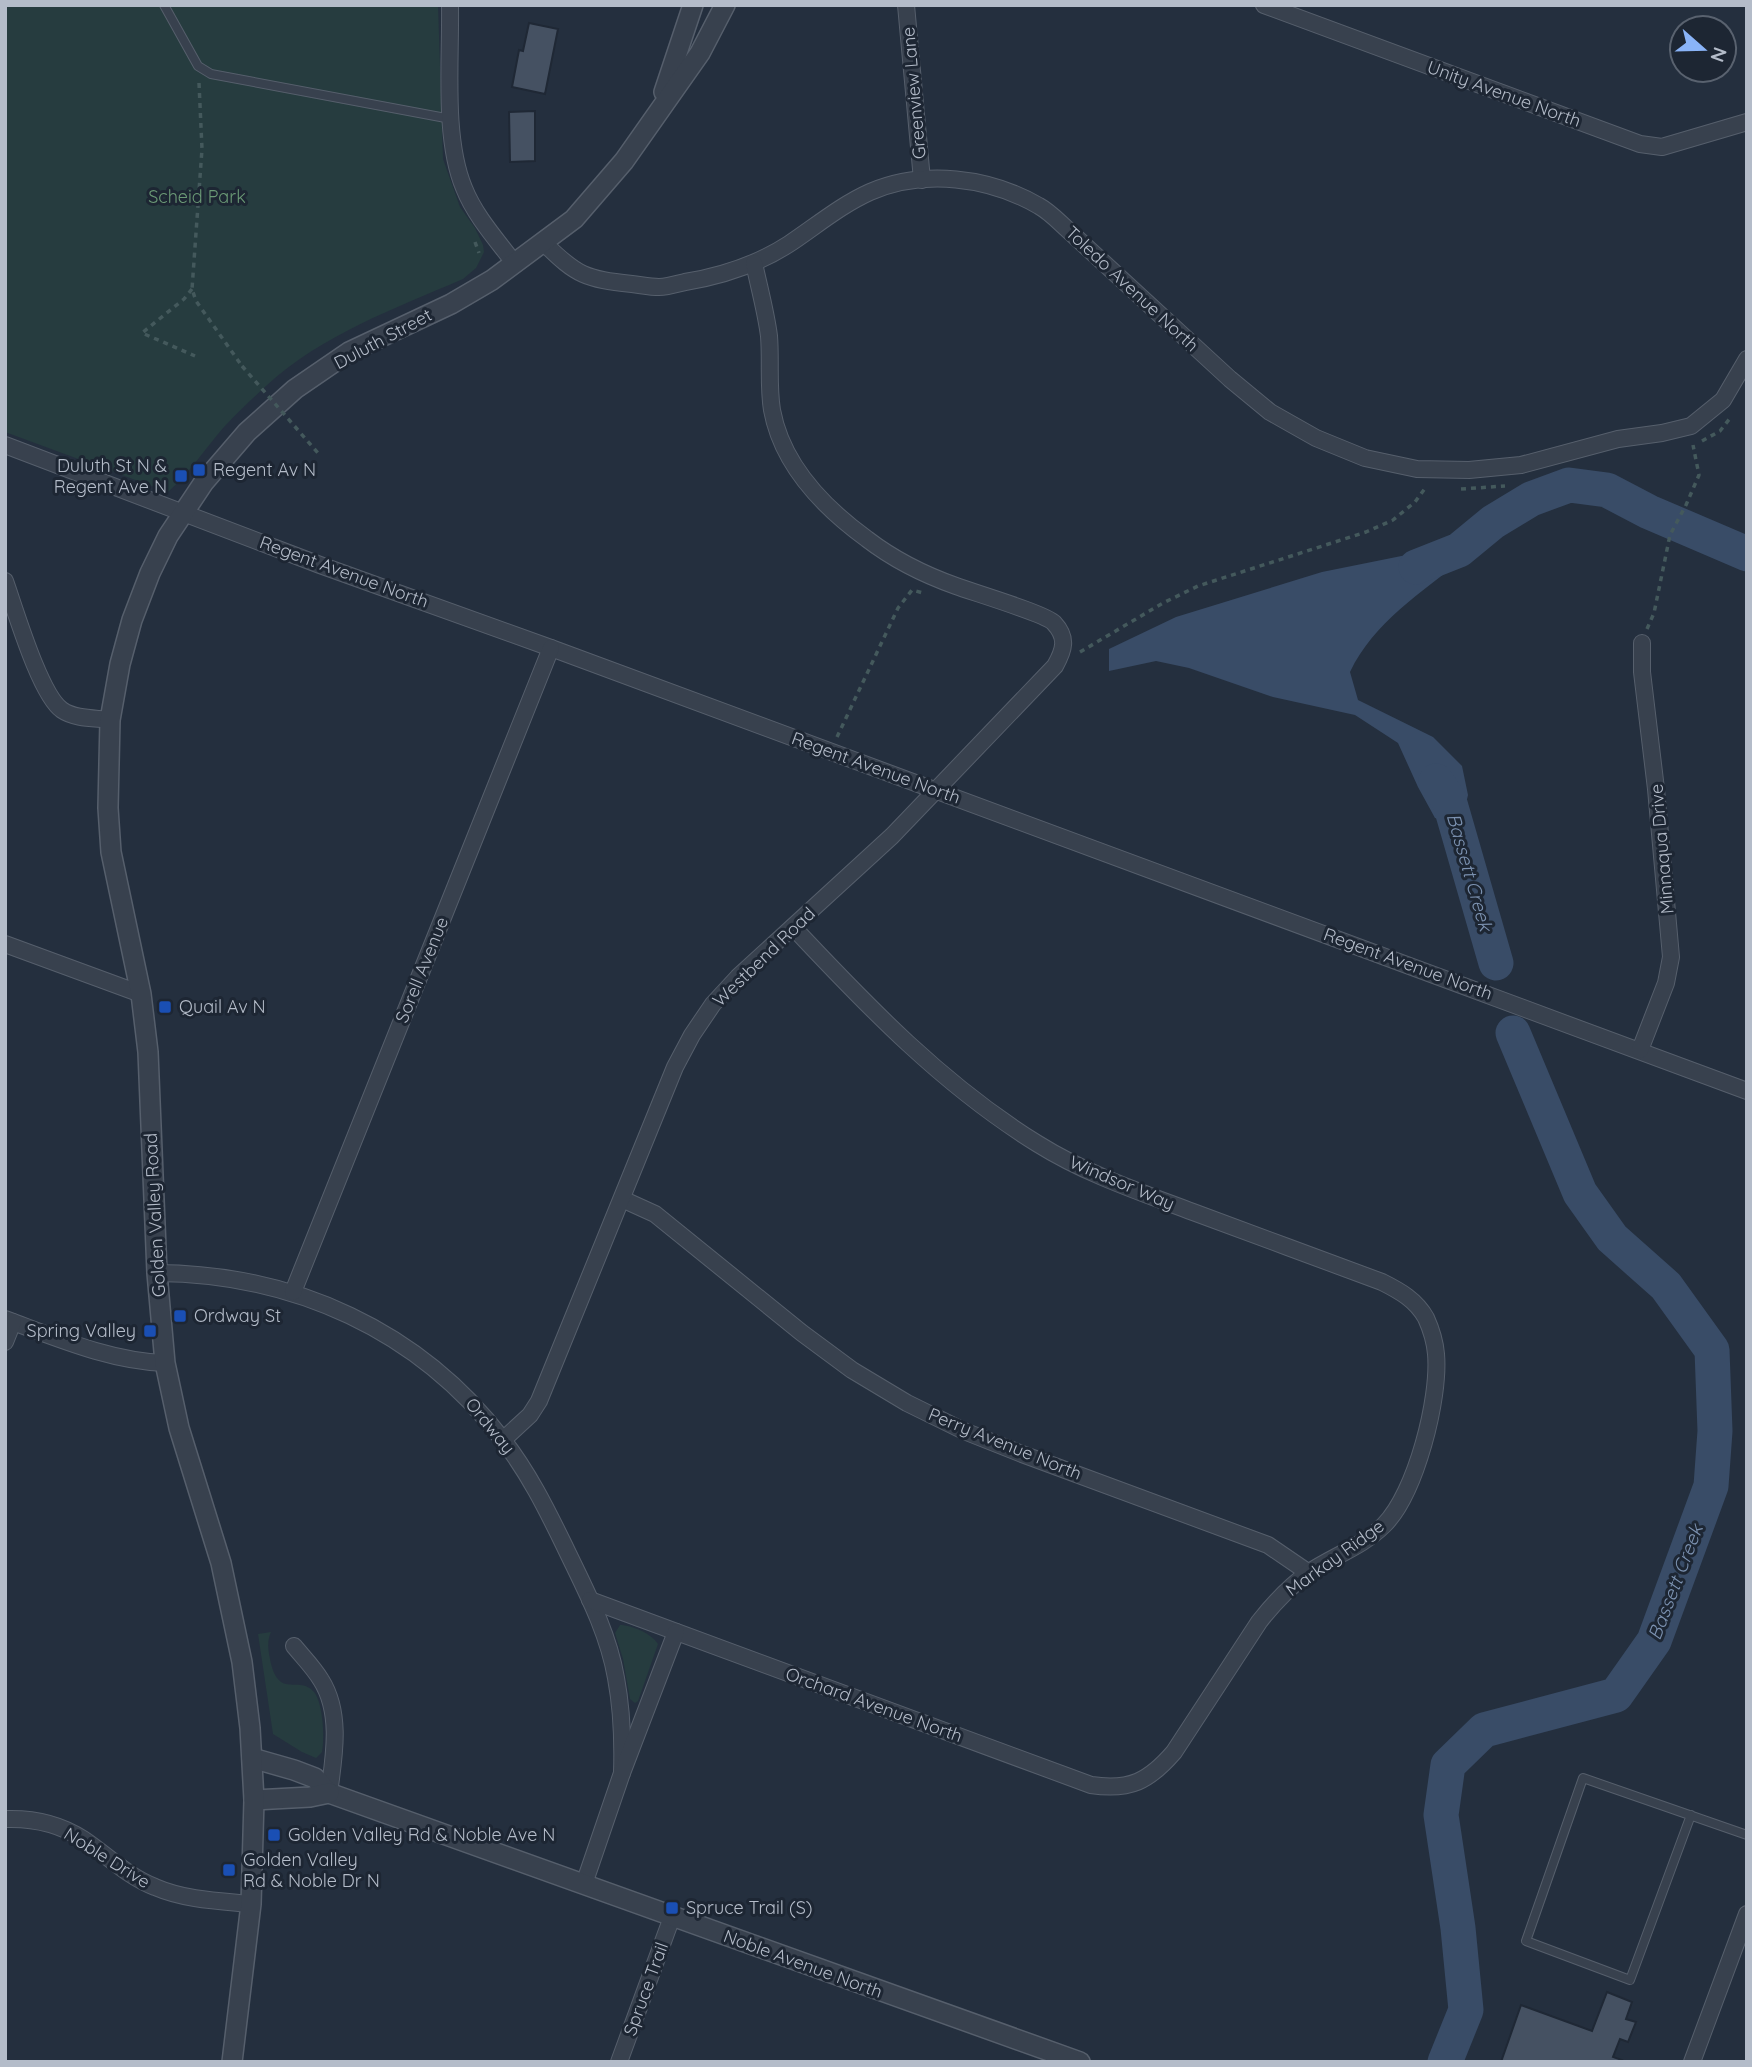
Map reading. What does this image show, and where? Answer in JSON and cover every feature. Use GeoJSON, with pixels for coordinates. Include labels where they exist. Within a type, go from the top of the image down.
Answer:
{"type":"FeatureCollection","features":[{"type":"Feature","properties":{"kind":"street"},"geometry":{"type":"LineString","coordinates":[[450,5],[452,119],[456,163],[465,191],[484,224],[515,264]]}},
{"type":"Feature","properties":{"kind":"street","name":"Duluth Street"},"geometry":{"type":"LineString","coordinates":[[658,110],[693,5]]}},
{"type":"Feature","properties":{"kind":"street","name":"Duluth Street"},"geometry":{"type":"LineString","coordinates":[[110,720],[120,664],[132,620],[150,573],[168,536],[204,482],[247,432],[295,389],[349,352],[451,304],[492,281],[574,219],[624,161],[700,53],[725,5]]}},
{"type":"Feature","properties":{"kind":"street","name":"Greenview Lane"},"geometry":{"type":"LineString","coordinates":[[906,5],[922,180]]}},
{"type":"Feature","properties":{"kind":"street","name":"Unity Avenue North"},"geometry":{"type":"LineString","coordinates":[[1264,5],[1640,144],[1662,147],[1747,122]]}},
{"type":"Feature","properties":{"kind":"street","name":"Toledo Avenue North"},"geometry":{"type":"LineString","coordinates":[[544,243],[565,265],[587,276],[660,287],[704,279],[754,263],[787,245],[838,209],[870,192],[903,182],[939,179],[974,181],[1009,192],[1041,207],[1270,412],[1316,438],[1365,458],[1416,469],[1469,470],[1521,465],[1618,439],[1692,426],[1728,407]]}},
{"type":"Feature","properties":{"kind":"street"},"geometry":{"type":"LineString","coordinates":[[754,263],[769,336],[772,411],[782,442],[799,475],[825,505],[867,540],[908,565],[953,585],[1053,621],[1064,638],[1064,650]]}},
{"type":"Feature","properties":{"kind":"street"},"geometry":{"type":"LineString","coordinates":[[1728,407],[1747,359]]}},
{"type":"Feature","properties":{"kind":"street","name":"Regent Avenue North"},"geometry":{"type":"LineString","coordinates":[[5,445],[1747,1091]]}},
{"type":"Feature","properties":{"kind":"street"},"geometry":{"type":"LineString","coordinates":[[5,581],[41,681],[54,703],[71,714],[110,720]]}},
{"type":"Feature","properties":{"kind":"street","name":"Minnaqua Drive"},"geometry":{"type":"LineString","coordinates":[[1640,1050],[1666,983],[1671,957],[1642,672],[1642,643]]}},
{"type":"Feature","properties":{"kind":"street","name":"Sorell Avenue"},"geometry":{"type":"LineString","coordinates":[[293,1293],[551,648]]}},
{"type":"Feature","properties":{"kind":"street","name":"Westbend Road"},"geometry":{"type":"LineString","coordinates":[[503,1440],[530,1415],[539,1401],[675,1067],[713,1004],[738,977],[892,836],[1055,666],[1064,650]]}},
{"type":"Feature","properties":{"kind":"street","name":"Golden Valley Road"},"geometry":{"type":"LineString","coordinates":[[110,720],[108,808],[111,852],[141,994],[148,1052],[157,1273],[164,1363],[178,1428],[221,1563],[242,1662],[252,1758],[254,1800],[251,1903],[232,2062]]}},
{"type":"Feature","properties":{"kind":"street","name":"Windsor Way"},"geometry":{"type":"LineString","coordinates":[[793,928],[864,1003],[924,1059],[1038,1144],[1087,1171],[1382,1282],[1414,1301],[1426,1318]]}},
{"type":"Feature","properties":{"kind":"street"},"geometry":{"type":"LineString","coordinates":[[5,944],[141,994]]}},
{"type":"Feature","properties":{"kind":"street","name":"Perry Avenue North"},"geometry":{"type":"LineString","coordinates":[[622,1199],[655,1214],[802,1334],[852,1370],[907,1403],[964,1431],[1022,1454],[1268,1545],[1309,1573]]}},
{"type":"Feature","properties":{"kind":"street","name":"Ordway"},"geometry":{"type":"LineString","coordinates":[[157,1273],[213,1275],[316,1300],[417,1353],[454,1385],[503,1440],[542,1501],[590,1600],[616,1677],[622,1717],[622,1773]]}},
{"type":"Feature","properties":{"kind":"street","name":"Markay Ridge"},"geometry":{"type":"LineString","coordinates":[[1159,1770],[1174,1752],[1274,1603],[1309,1573],[1372,1536],[1394,1513],[1410,1485],[1435,1386],[1436,1354],[1426,1318]]}},
{"type":"Feature","properties":{"kind":"street"},"geometry":{"type":"LineString","coordinates":[[5,1342],[9,1320],[118,1358],[164,1363]]}},
{"type":"Feature","properties":{"kind":"street","name":"Orchard Avenue North"},"geometry":{"type":"LineString","coordinates":[[590,1600],[1091,1784],[1110,1788],[1125,1786],[1143,1780],[1159,1770]]}},
{"type":"Feature","properties":{"kind":"street","name":"Ordway"},"geometry":{"type":"LineString","coordinates":[[584,1884],[622,1773],[676,1632]]}},
{"type":"Feature","properties":{"kind":"street"},"geometry":{"type":"LineString","coordinates":[[294,1646],[321,1680],[333,1713],[335,1735],[329,1793]]}},
{"type":"Feature","properties":{"kind":"street","name":"Noble Avenue North"},"geometry":{"type":"LineString","coordinates":[[252,1758],[315,1778],[329,1793],[1073,2060]]}},
{"type":"Feature","properties":{"kind":"street","name":"Noble Avenue North"},"geometry":{"type":"LineString","coordinates":[[254,1800],[310,1797],[329,1793]]}},
{"type":"Feature","properties":{"kind":"street","name":"Noble Drive"},"geometry":{"type":"LineString","coordinates":[[5,1819],[20,1818],[53,1825],[82,1839],[138,1879],[156,1888],[180,1896],[251,1903]]}},
{"type":"Feature","properties":{"kind":"street"},"geometry":{"type":"LineString","coordinates":[[1692,2062],[1747,1914]]}},
{"type":"Feature","properties":{"kind":"street","name":"Spruce Trail"},"geometry":{"type":"LineString","coordinates":[[619,2062],[672,1917]]}},
{"type":"Feature","properties":{"kind":"lane"},"geometry":{"type":"LineString","coordinates":[[164,5],[203,71],[452,119]]}},
{"type":"Feature","properties":{"kind":"lane"},"geometry":{"type":"LineString","coordinates":[[1691,1815],[1630,1980],[1526,1941],[1583,1778],[1691,1815],[1747,1835]]}},
{"type":"Feature","properties":{"kind":"path"},"geometry":{"type":"LineString","coordinates":[[198,66],[202,149],[192,289],[196,301],[242,366],[318,453]]}},
{"type":"Feature","properties":{"kind":"path"},"geometry":{"type":"LineString","coordinates":[[192,289],[184,299],[142,333],[195,356]]}},
{"type":"Feature","properties":{"kind":"path"},"geometry":{"type":"LineString","coordinates":[[1642,643],[1654,613],[1671,535],[1699,475],[1693,445],[1720,431],[1728,407]]}},
{"type":"Feature","properties":{"kind":"path"},"geometry":{"type":"LineString","coordinates":[[1453,488],[1509,485]]}},
{"type":"Feature","properties":{"kind":"path"},"geometry":{"type":"LineString","coordinates":[[1064,650],[1077,654],[1163,603],[1198,586],[1366,532],[1393,520],[1415,502],[1427,486]]}},
{"type":"Feature","properties":{"kind":"path"},"geometry":{"type":"LineString","coordinates":[[838,737],[898,608],[912,590],[933,595]]}},
{"type":"Feature","properties":{"kind":"green space","name":"Scheid Park"},"geometry":{"type":"Polygon","coordinates":[[[5,5],[438,5],[443,159],[460,207],[483,245],[484,252],[476,268],[463,279],[335,337],[288,368],[229,422],[168,492],[5,432],[5,5]]]}},
{"type":"Feature","properties":{"kind":"green space"},"geometry":{"type":"Polygon","coordinates":[[[620,1625],[641,1631],[658,1644],[635,1703],[630,1699],[615,1633],[620,1625]]]}},
{"type":"Feature","properties":{"kind":"green space"},"geometry":{"type":"Polygon","coordinates":[[[271,1632],[269,1652],[278,1679],[289,1685],[308,1687],[317,1697],[323,1738],[322,1752],[316,1758],[273,1734],[258,1634],[271,1632]]]}},
{"type":"Feature","properties":{"kind":"water"},"geometry":{"type":"Polygon","coordinates":[[[1456,545],[1463,559],[1385,623],[1360,654],[1350,672],[1358,700],[1433,737],[1462,766],[1468,795],[1461,825],[1435,818],[1398,743],[1355,715],[1273,697],[1189,668],[1156,661],[1109,671],[1109,649],[1176,617],[1322,572],[1456,545]]]}},
{"type":"Feature","properties":{"kind":"building"},"geometry":{"type":"Polygon","coordinates":[[[529,23],[558,29],[545,94],[512,87],[519,50],[523,51],[529,23]]]}},
{"type":"Feature","properties":{"kind":"building"},"geometry":{"type":"Polygon","coordinates":[[[535,111],[535,161],[510,162],[509,112],[535,111]]]}},
{"type":"Feature","properties":{"kind":"building"},"geometry":{"type":"Polygon","coordinates":[[[1607,1992],[1632,2002],[1626,2019],[1636,2022],[1628,2042],[1620,2039],[1613,2057],[1622,2060],[1621,2062],[1501,2062],[1521,2005],[1592,2031],[1607,1992]]]}},
{"type":"Feature","properties":{"kind":"waterway","name":"Bassett Creek"},"geometry":{"type":"LineString","coordinates":[[1416,567],[1459,550],[1493,522],[1531,499],[1569,485],[1607,490],[1649,512],[1747,554]]}},
{"type":"Feature","properties":{"kind":"waterway","name":"Bassett Creek"},"geometry":{"type":"LineString","coordinates":[[1436,781],[1449,800],[1496,963]]}},
{"type":"Feature","properties":{"kind":"waterway","name":"Bassett Creek"},"geometry":{"type":"LineString","coordinates":[[1445,2062],[1466,2010],[1458,1928],[1441,1815],[1448,1765],[1484,1730],[1616,1695],[1654,1641],[1711,1486],[1715,1431],[1712,1350],[1666,1286],[1612,1238],[1580,1193],[1513,1033]]}},
{"type":"Feature","properties":{"kind":"place","name":"Regent Av N"},"geometry":{"type":"Point","coordinates":[199,470]}},
{"type":"Feature","properties":{"kind":"place","name":"Duluth St N & Regent Ave N"},"geometry":{"type":"Point","coordinates":[181,476]}},
{"type":"Feature","properties":{"kind":"place","name":"Quail Av N"},"geometry":{"type":"Point","coordinates":[165,1007]}},
{"type":"Feature","properties":{"kind":"place","name":"Ordway St"},"geometry":{"type":"Point","coordinates":[180,1316]}},
{"type":"Feature","properties":{"kind":"place","name":"Spring Valley"},"geometry":{"type":"Point","coordinates":[150,1331]}},
{"type":"Feature","properties":{"kind":"place","name":"Golden Valley Rd & Noble Ave N"},"geometry":{"type":"Point","coordinates":[274,1835]}},
{"type":"Feature","properties":{"kind":"place","name":"Golden Valley Rd & Noble Dr N"},"geometry":{"type":"Point","coordinates":[229,1870]}},
{"type":"Feature","properties":{"kind":"place","name":"Spruce Trail (S)"},"geometry":{"type":"Point","coordinates":[672,1908]}}]}
